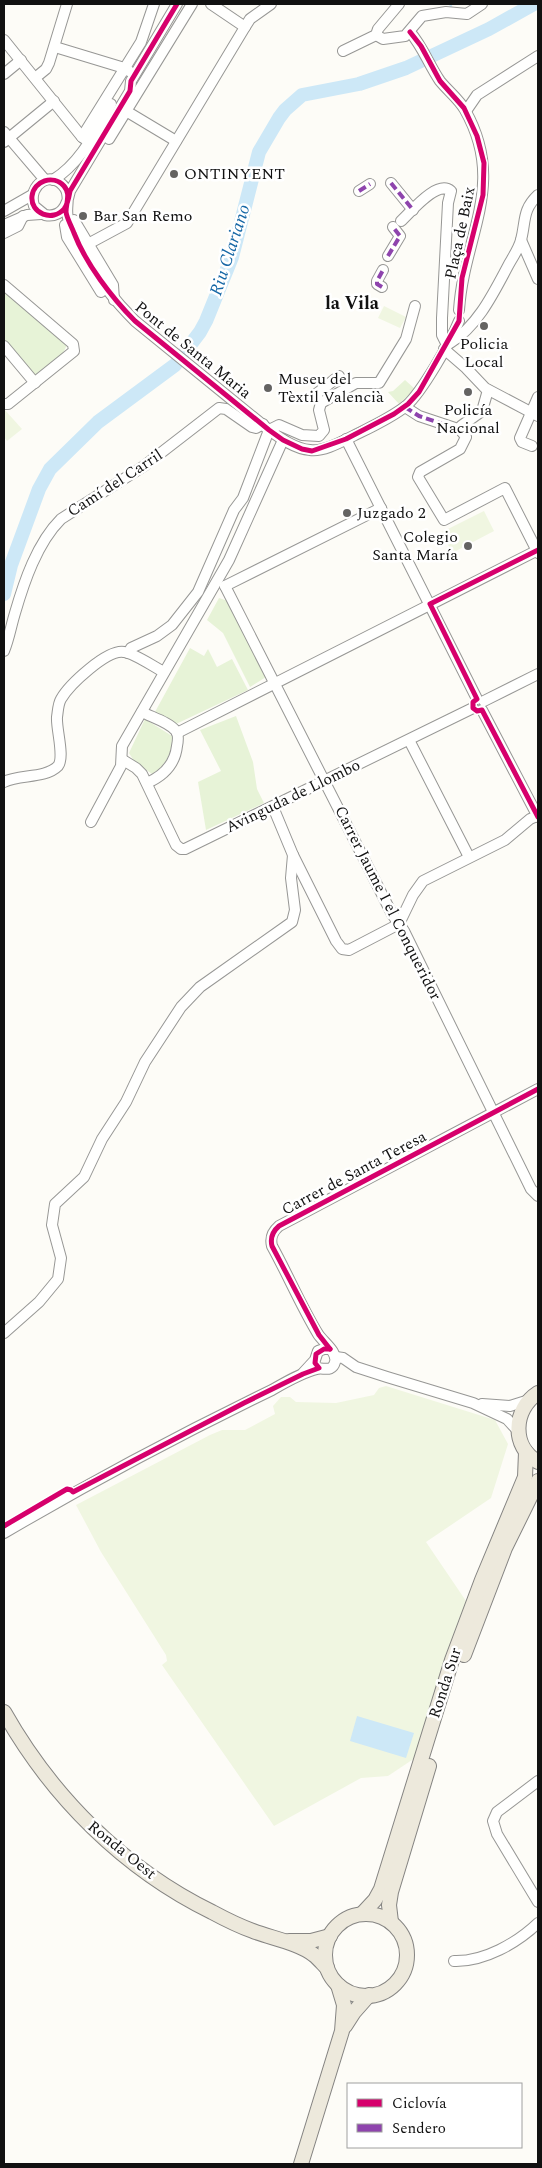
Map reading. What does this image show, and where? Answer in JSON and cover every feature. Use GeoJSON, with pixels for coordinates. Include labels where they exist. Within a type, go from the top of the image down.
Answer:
{"type":"FeatureCollection","features":[{"type":"Feature","properties":{"kind":"main road"},"geometry":{"type":"LineString","coordinates":[[534,1397],[520,1415],[518,1432],[526,1452],[538,1462]]}},
{"type":"Feature","properties":{"kind":"main road","name":"Ronda Sur"},"geometry":{"type":"LineString","coordinates":[[362,1914],[375,1900],[381,1889],[462,1632],[525,1477],[526,1452]]}},
{"type":"Feature","properties":{"kind":"main road","name":"Ronda Sur"},"geometry":{"type":"LineString","coordinates":[[391,1922],[389,1906],[391,1892],[462,1660],[505,1548],[538,1481]]}},
{"type":"Feature","properties":{"kind":"main road","name":"Ronda Oest"},"geometry":{"type":"LineString","coordinates":[[4,1712],[23,1744],[54,1787],[82,1817],[122,1854],[155,1878],[209,1911],[253,1931],[281,1940],[313,1954],[327,1968]]}},
{"type":"Feature","properties":{"kind":"main road"},"geometry":{"type":"LineString","coordinates":[[300,2164],[342,2031],[344,2005],[338,1986],[327,1968],[326,1946],[338,1925],[349,1918],[362,1914],[378,1916],[391,1922],[404,1941],[406,1954],[404,1967],[395,1984],[380,1993],[369,1995],[357,1995],[338,1986]]}},
{"type":"Feature","properties":{"kind":"main road","name":"Ronda Oest"},"geometry":{"type":"LineString","coordinates":[[281,1940],[312,1941],[330,1936]]}},
{"type":"Feature","properties":{"kind":"main road"},"geometry":{"type":"LineString","coordinates":[[342,2031],[354,2012],[369,1995]]}},
{"type":"Feature","properties":{"kind":"street"},"geometry":{"type":"LineString","coordinates":[[35,78],[46,69],[55,47],[66,4]]}},
{"type":"Feature","properties":{"kind":"street"},"geometry":{"type":"LineString","coordinates":[[116,302],[75,236],[66,211],[67,203],[70,191],[130,91],[130,75],[154,4]]}},
{"type":"Feature","properties":{"kind":"street"},"geometry":{"type":"LineString","coordinates":[[41,214],[34,206],[32,195],[36,186],[72,165],[86,140],[177,4]]}},
{"type":"Feature","properties":{"kind":"street"},"geometry":{"type":"LineString","coordinates":[[77,181],[83,181],[192,4]]}},
{"type":"Feature","properties":{"kind":"street"},"geometry":{"type":"LineString","coordinates":[[211,4],[245,28]]}},
{"type":"Feature","properties":{"kind":"street"},"geometry":{"type":"LineString","coordinates":[[88,244],[126,223],[250,20],[271,4]]}},
{"type":"Feature","properties":{"kind":"street"},"geometry":{"type":"LineString","coordinates":[[342,51],[376,35],[399,4]]}},
{"type":"Feature","properties":{"kind":"street"},"geometry":{"type":"LineString","coordinates":[[376,35],[379,38],[413,35],[418,20],[422,16],[446,12],[467,14],[482,4]]}},
{"type":"Feature","properties":{"kind":"street","name":"Plaça de Baix"},"geometry":{"type":"LineString","coordinates":[[413,35],[422,46],[442,83],[466,111],[484,163],[485,178],[480,207],[462,278],[459,316]]}},
{"type":"Feature","properties":{"kind":"street"},"geometry":{"type":"LineString","coordinates":[[4,40],[86,140]]}},
{"type":"Feature","properties":{"kind":"street"},"geometry":{"type":"LineString","coordinates":[[55,47],[130,75]]}},
{"type":"Feature","properties":{"kind":"street"},"geometry":{"type":"LineString","coordinates":[[466,111],[477,95],[538,56]]}},
{"type":"Feature","properties":{"kind":"street"},"geometry":{"type":"LineString","coordinates":[[4,74],[21,60]]}},
{"type":"Feature","properties":{"kind":"street"},"geometry":{"type":"LineString","coordinates":[[54,101],[5,137],[49,180],[64,186],[67,191],[67,203],[71,215],[113,285],[116,302]]}},
{"type":"Feature","properties":{"kind":"street"},"geometry":{"type":"LineString","coordinates":[[126,111],[176,141]]}},
{"type":"Feature","properties":{"kind":"street"},"geometry":{"type":"LineString","coordinates":[[391,183],[413,210]]}},
{"type":"Feature","properties":{"kind":"street"},"geometry":{"type":"LineString","coordinates":[[359,191],[370,184]]}},
{"type":"Feature","properties":{"kind":"street"},"geometry":{"type":"LineString","coordinates":[[388,256],[400,236],[397,224],[435,189],[450,189],[452,193],[448,203],[442,326],[445,347],[488,390],[534,414]]}},
{"type":"Feature","properties":{"kind":"street"},"geometry":{"type":"LineString","coordinates":[[4,211],[32,195]]}},
{"type":"Feature","properties":{"kind":"street"},"geometry":{"type":"LineString","coordinates":[[445,347],[470,326],[490,300],[521,240],[524,218],[531,202],[538,195]]}},
{"type":"Feature","properties":{"kind":"street"},"geometry":{"type":"LineString","coordinates":[[54,216],[62,211],[67,203]]}},
{"type":"Feature","properties":{"kind":"street"},"geometry":{"type":"LineString","coordinates":[[4,225],[24,216],[41,214],[54,216],[75,236]]}},
{"type":"Feature","properties":{"kind":"street"},"geometry":{"type":"LineString","coordinates":[[4,233],[18,226],[24,216]]}},
{"type":"Feature","properties":{"kind":"street"},"geometry":{"type":"LineString","coordinates":[[65,225],[67,237],[96,285],[106,299],[116,302]]}},
{"type":"Feature","properties":{"kind":"street"},"geometry":{"type":"LineString","coordinates":[[521,240],[538,279]]}},
{"type":"Feature","properties":{"kind":"street"},"geometry":{"type":"LineString","coordinates":[[382,287],[377,284],[377,281],[383,270]]}},
{"type":"Feature","properties":{"kind":"street"},"geometry":{"type":"LineString","coordinates":[[4,286],[73,344],[74,351],[8,404],[4,404]]}},
{"type":"Feature","properties":{"kind":"street","name":"Pont de Santa Maria"},"geometry":{"type":"LineString","coordinates":[[116,302],[135,322],[283,440],[302,449],[312,451],[346,439],[405,406],[419,392],[445,347],[459,316]]}},
{"type":"Feature","properties":{"kind":"street"},"geometry":{"type":"LineString","coordinates":[[128,653],[131,648],[158,636],[172,625],[198,592],[234,510],[243,498],[266,427],[279,425],[302,435],[319,436],[324,430],[319,410],[321,403],[358,382],[380,382],[406,339],[415,306]]}},
{"type":"Feature","properties":{"kind":"street"},"geometry":{"type":"LineString","coordinates":[[4,346],[35,383]]}},
{"type":"Feature","properties":{"kind":"street"},"geometry":{"type":"LineString","coordinates":[[321,403],[315,395],[338,374],[348,387]]}},
{"type":"Feature","properties":{"kind":"street"},"geometry":{"type":"LineString","coordinates":[[177,733],[538,551],[505,488],[446,519],[442,518],[418,475],[460,449],[463,424],[482,410],[488,390]]}},
{"type":"Feature","properties":{"kind":"street"},"geometry":{"type":"LineString","coordinates":[[532,446],[522,442],[520,438],[534,414],[538,397]]}},
{"type":"Feature","properties":{"kind":"street"},"geometry":{"type":"LineString","coordinates":[[405,406],[419,416],[463,433]]}},
{"type":"Feature","properties":{"kind":"street","name":"Camí del Carril"},"geometry":{"type":"LineString","coordinates":[[4,651],[18,602],[29,573],[51,531],[61,519],[137,472],[219,408],[226,409],[252,427],[266,427]]}},
{"type":"Feature","properties":{"kind":"street"},"geometry":{"type":"LineString","coordinates":[[273,807],[293,855],[340,947],[345,950],[355,948],[399,924],[420,884],[505,840],[530,819],[538,816],[479,704],[346,439]]}},
{"type":"Feature","properties":{"kind":"street"},"geometry":{"type":"LineString","coordinates":[[90,822],[122,766],[122,746],[164,672],[221,584],[283,440]]}},
{"type":"Feature","properties":{"kind":"street"},"geometry":{"type":"LineString","coordinates":[[221,584],[381,508]]}},
{"type":"Feature","properties":{"kind":"street","name":"Carrer Jaume I el Conqueridor"},"geometry":{"type":"LineString","coordinates":[[221,584],[276,682],[404,931],[531,1189],[538,1196]]}},
{"type":"Feature","properties":{"kind":"street"},"geometry":{"type":"LineString","coordinates":[[4,782],[46,772],[57,766],[61,758],[57,718],[62,698],[84,674],[98,663],[115,653],[125,652],[164,672]]}},
{"type":"Feature","properties":{"kind":"street","name":"Avinguda de Llombo"},"geometry":{"type":"LineString","coordinates":[[123,760],[136,768],[147,783],[176,845],[181,849],[273,807],[538,674]]}},
{"type":"Feature","properties":{"kind":"street"},"geometry":{"type":"LineString","coordinates":[[142,712],[173,728],[177,733],[177,748],[173,762],[165,772],[147,783]]}},
{"type":"Feature","properties":{"kind":"street"},"geometry":{"type":"LineString","coordinates":[[409,740],[469,857]]}},
{"type":"Feature","properties":{"kind":"street"},"geometry":{"type":"LineString","coordinates":[[4,1333],[40,1302],[58,1279],[61,1258],[52,1224],[54,1204],[84,1177],[102,1139],[126,1102],[148,1057],[181,1007],[200,988],[292,922],[295,910],[291,878],[293,855]]}},
{"type":"Feature","properties":{"kind":"street","name":"Carrer de Santa Teresa"},"geometry":{"type":"LineString","coordinates":[[518,1432],[507,1419],[473,1403],[356,1367],[342,1358],[333,1357],[319,1335],[271,1241],[273,1232],[279,1226],[494,1114],[538,1089]]}},
{"type":"Feature","properties":{"kind":"street"},"geometry":{"type":"LineString","coordinates":[[317,1360],[319,1335]]}},
{"type":"Feature","properties":{"kind":"street"},"geometry":{"type":"LineString","coordinates":[[4,1533],[73,1492],[303,1374],[317,1360],[324,1348],[333,1357],[330,1369],[317,1360]]}},
{"type":"Feature","properties":{"kind":"street","name":"Carrer de Santa Teresa"},"geometry":{"type":"LineString","coordinates":[[473,1403],[510,1406],[534,1397]]}},
{"type":"Feature","properties":{"kind":"street"},"geometry":{"type":"LineString","coordinates":[[538,1781],[497,1812],[493,1821],[497,1834],[538,1902]]}},
{"type":"Feature","properties":{"kind":"street"},"geometry":{"type":"LineString","coordinates":[[454,1961],[467,1961],[491,1954],[534,1930],[538,1923],[538,1915]]}},
{"type":"Feature","properties":{"kind":"green space"},"geometry":{"type":"Polygon","coordinates":[[[4,291],[67,345],[62,355],[36,376],[4,339],[4,291]]]}},
{"type":"Feature","properties":{"kind":"green space"},"geometry":{"type":"Polygon","coordinates":[[[384,306],[406,317],[400,328],[378,318],[384,306]]]}},
{"type":"Feature","properties":{"kind":"green space"},"geometry":{"type":"Polygon","coordinates":[[[405,380],[415,389],[399,404],[388,392],[393,391],[405,380]]]}},
{"type":"Feature","properties":{"kind":"green space"},"geometry":{"type":"Polygon","coordinates":[[[4,409],[22,429],[7,441],[4,437],[4,409]]]}},
{"type":"Feature","properties":{"kind":"green space"},"geometry":{"type":"Polygon","coordinates":[[[484,511],[494,531],[452,553],[442,532],[484,511]]]}},
{"type":"Feature","properties":{"kind":"green space"},"geometry":{"type":"Polygon","coordinates":[[[219,598],[228,601],[266,677],[250,687],[223,633],[207,620],[219,598]]]}},
{"type":"Feature","properties":{"kind":"green space"},"geometry":{"type":"Polygon","coordinates":[[[190,648],[204,656],[208,649],[217,667],[232,659],[248,690],[176,724],[155,712],[190,648]]]}},
{"type":"Feature","properties":{"kind":"green space"},"geometry":{"type":"Polygon","coordinates":[[[236,716],[253,762],[257,789],[264,803],[206,830],[198,782],[221,771],[200,730],[236,716]]]}},
{"type":"Feature","properties":{"kind":"green space"},"geometry":{"type":"Polygon","coordinates":[[[145,719],[172,736],[168,758],[152,774],[134,761],[129,753],[145,719]]]}},
{"type":"Feature","properties":{"kind":"green space"},"geometry":{"type":"Polygon","coordinates":[[[386,1386],[495,1420],[508,1444],[491,1498],[426,1542],[466,1601],[415,1758],[388,1776],[361,1778],[274,1826],[162,1665],[167,1661],[166,1655],[101,1552],[76,1505],[210,1435],[222,1430],[245,1430],[275,1414],[273,1406],[281,1397],[290,1397],[296,1402],[336,1403],[374,1395],[379,1388],[386,1386]]]}},
{"type":"Feature","properties":{"kind":"water"},"geometry":{"type":"Polygon","coordinates":[[[357,1716],[414,1733],[406,1758],[350,1741],[357,1716]]]}},
{"type":"Feature","properties":{"kind":"waterway","name":"Riu Clariano"},"geometry":{"type":"LineString","coordinates":[[4,594],[11,565],[39,489],[50,469],[98,422],[175,365],[200,332],[232,257],[259,152],[285,110],[302,95],[359,84],[406,68],[489,29],[534,4]]}},
{"type":"Feature","properties":{"kind":"marked path"},"geometry":{"type":"LineString","coordinates":[[391,183],[413,210]]}},
{"type":"Feature","properties":{"kind":"marked path"},"geometry":{"type":"LineString","coordinates":[[359,191],[370,184]]}},
{"type":"Feature","properties":{"kind":"marked path"},"geometry":{"type":"LineString","coordinates":[[388,256],[400,236],[393,227]]}},
{"type":"Feature","properties":{"kind":"marked path"},"geometry":{"type":"LineString","coordinates":[[382,287],[377,284],[377,281],[383,270]]}},
{"type":"Feature","properties":{"kind":"marked path"},"geometry":{"type":"LineString","coordinates":[[405,407],[419,416],[461,430]]}},
{"type":"Feature","properties":{"kind":"cycle path"},"geometry":{"type":"LineString","coordinates":[[177,4],[131,81],[130,91],[70,191],[67,203],[66,205],[64,209],[54,215],[43,214],[38,211],[32,202],[33,191],[40,183],[50,180],[60,182],[68,195],[67,201],[67,205],[66,208],[66,212],[85,257],[100,280],[126,312],[269,430],[283,440],[302,449],[312,451],[346,439],[394,414],[408,404],[419,392],[459,321],[462,278],[483,195],[484,163],[477,136],[464,108],[440,81],[421,46],[410,32]]}},
{"type":"Feature","properties":{"kind":"cycle path"},"geometry":{"type":"LineString","coordinates":[[538,550],[430,604],[477,699],[473,702],[473,708],[477,711],[482,710],[538,817]]}},
{"type":"Feature","properties":{"kind":"cycle path"},"geometry":{"type":"LineString","coordinates":[[330,1349],[319,1335],[272,1246],[271,1238],[273,1233],[279,1226],[538,1089]]}},
{"type":"Feature","properties":{"kind":"cycle path"},"geometry":{"type":"LineString","coordinates":[[4,1526],[67,1489],[73,1492],[244,1403],[319,1368],[315,1363],[316,1354],[324,1349],[330,1349]]}},
{"type":"Feature","properties":{"kind":"place","name":"ONTINYENT"},"geometry":{"type":"Point","coordinates":[174,174]}},
{"type":"Feature","properties":{"kind":"place","name":"Bar San Remo"},"geometry":{"type":"Point","coordinates":[83,216]}},
{"type":"Feature","properties":{"kind":"place","name":"Policia Local"},"geometry":{"type":"Point","coordinates":[484,326]}},
{"type":"Feature","properties":{"kind":"place","name":"Museu del Tèxtil Valencià"},"geometry":{"type":"Point","coordinates":[268,388]}},
{"type":"Feature","properties":{"kind":"place","name":"Policía Nacional"},"geometry":{"type":"Point","coordinates":[468,392]}},
{"type":"Feature","properties":{"kind":"place","name":"Juzgado 2"},"geometry":{"type":"Point","coordinates":[347,513]}},
{"type":"Feature","properties":{"kind":"place","name":"Colegio Santa María"},"geometry":{"type":"Point","coordinates":[468,546]}},
{"type":"Feature","properties":{"kind":"district","name":"la Vila"},"geometry":{"type":"Point","coordinates":[352,303]}}]}
